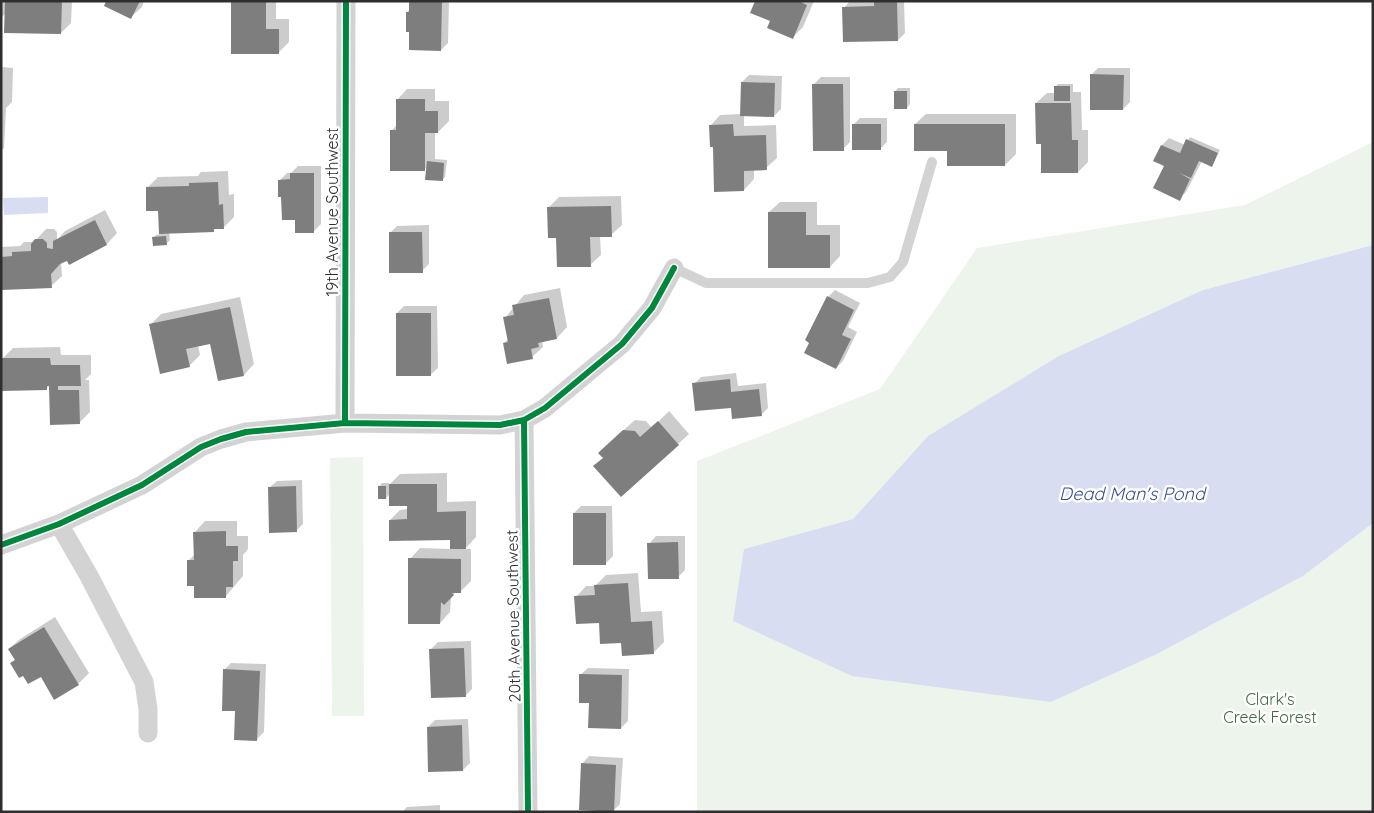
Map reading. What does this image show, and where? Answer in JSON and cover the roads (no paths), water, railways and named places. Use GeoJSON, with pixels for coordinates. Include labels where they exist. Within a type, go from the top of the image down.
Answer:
{"type":"FeatureCollection","features":[{"type":"Feature","properties":{"kind":"street","name":"19th Avenue Southwest"},"geometry":{"type":"LineString","coordinates":[[345,423],[346,1]]}},
{"type":"Feature","properties":{"kind":"street"},"geometry":{"type":"LineString","coordinates":[[1,545],[59,524],[142,485],[201,447],[220,439],[246,432],[345,423],[500,425],[524,420],[545,408],[622,344],[652,308],[674,268]]}},
{"type":"Feature","properties":{"kind":"street","name":"20th Avenue Southwest"},"geometry":{"type":"LineString","coordinates":[[524,420],[528,812]]}},
{"type":"Feature","properties":{"kind":"street"},"geometry":{"type":"LineString","coordinates":[[59,524],[89,576],[144,682],[148,709],[148,733]]}},
{"type":"Feature","properties":{"kind":"lane"},"geometry":{"type":"LineString","coordinates":[[674,268],[706,283],[868,283],[890,277],[903,262],[932,162]]}},
{"type":"Feature","properties":{"kind":"water"},"geometry":{"type":"Polygon","coordinates":[[[48,197],[48,213],[4,215],[3,198],[48,197]]]}},
{"type":"Feature","properties":{"kind":"water","name":"Dead Man's Pond"},"geometry":{"type":"Polygon","coordinates":[[[1373,245],[1373,523],[1303,576],[1157,654],[1051,702],[852,676],[733,621],[744,549],[853,519],[928,436],[1059,356],[1203,290],[1373,245]]]}},
{"type":"Feature","properties":{"kind":"park label","name":"Clark's Creek Forest"},"geometry":{"type":"Point","coordinates":[1270,708]}}]}
